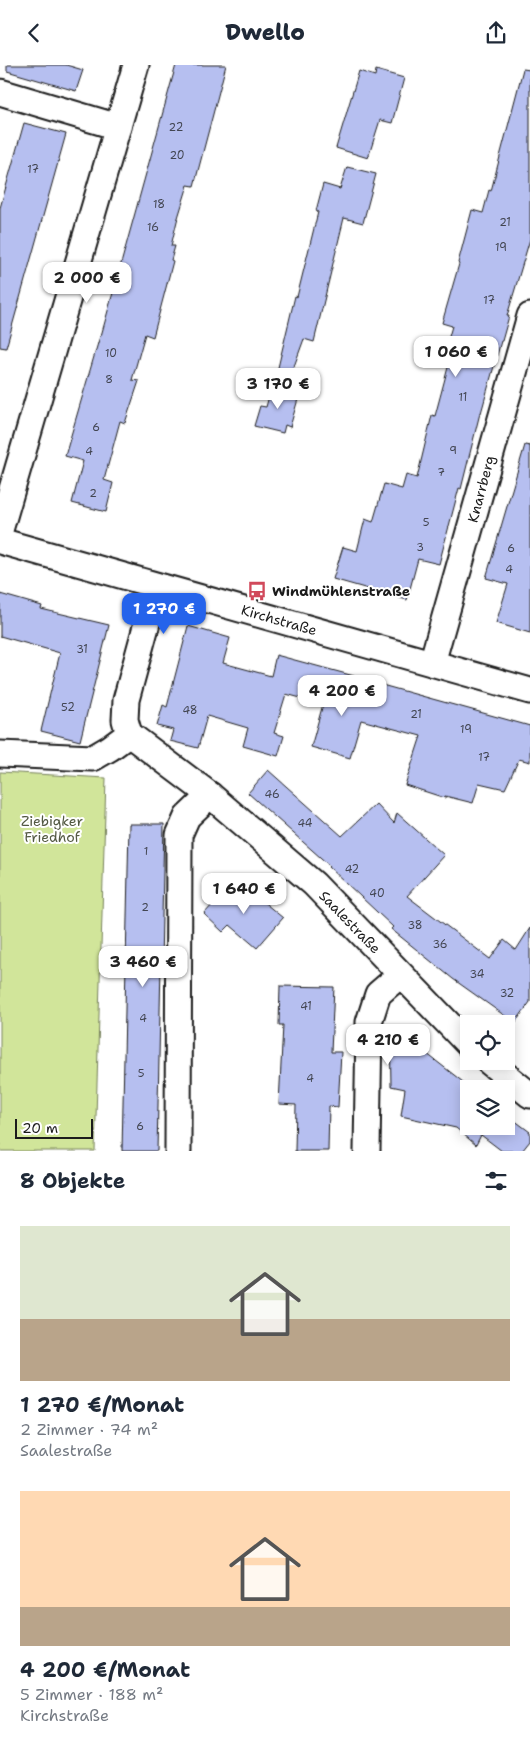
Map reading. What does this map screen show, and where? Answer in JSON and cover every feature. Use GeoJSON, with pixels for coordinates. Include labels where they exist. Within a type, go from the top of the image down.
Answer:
{"type":"FeatureCollection","features":[{"type":"Feature","properties":{"kind":"street"},"geometry":{"type":"LineString","coordinates":[[0,530],[136,65]]}},
{"type":"Feature","properties":{"kind":"street"},"geometry":{"type":"LineString","coordinates":[[0,92],[118,127]]}},
{"type":"Feature","properties":{"kind":"street","name":"Knarrberg"},"geometry":{"type":"LineString","coordinates":[[432,663],[530,316]]}},
{"type":"Feature","properties":{"kind":"street","name":"Kirchstraße"},"geometry":{"type":"LineString","coordinates":[[0,541],[530,691]]}},
{"type":"Feature","properties":{"kind":"street"},"geometry":{"type":"LineString","coordinates":[[0,754],[93,758],[129,734],[125,720],[126,700],[157,586]]}},
{"type":"Feature","properties":{"kind":"street","name":"Saalestraße"},"geometry":{"type":"LineString","coordinates":[[129,734],[210,795],[314,884],[460,1036]]}},
{"type":"Feature","properties":{"kind":"street"},"geometry":{"type":"LineString","coordinates":[[178,1151],[180,835],[187,817],[210,795]]}},
{"type":"Feature","properties":{"kind":"street"},"geometry":{"type":"LineString","coordinates":[[367,1151],[369,1022],[378,994],[400,975]]}},
{"type":"Feature","properties":{"kind":"street"},"geometry":{"type":"LineString","coordinates":[[499,1070],[530,1095]]}},
{"type":"Feature","properties":{"kind":"green space","name":"Ziebigker Friedhof"},"geometry":{"type":"Polygon","coordinates":[[[0,772],[106,778],[95,1151],[0,1151],[0,772]]]}},
{"type":"Feature","properties":{"kind":"building"},"geometry":{"type":"Polygon","coordinates":[[[7,65],[66,65],[83,70],[76,91],[7,71],[7,65]]]}},
{"type":"Feature","properties":{"kind":"building"},"geometry":{"type":"Polygon","coordinates":[[[176,65],[226,65],[194,186],[188,185],[177,221],[171,246],[175,246],[171,260],[173,261],[153,337],[145,334],[132,380],[139,381],[125,423],[120,421],[104,480],[113,483],[106,512],[72,503],[83,461],[65,456],[101,336],[176,65]]]}},
{"type":"Feature","properties":{"kind":"building"},"geometry":{"type":"Polygon","coordinates":[[[523,69],[530,70],[530,239],[439,564],[418,559],[407,600],[333,579],[343,547],[357,551],[365,519],[373,522],[384,484],[402,489],[406,475],[417,478],[432,415],[435,416],[455,341],[448,340],[452,326],[442,323],[472,210],[483,213],[489,190],[491,191],[523,69]]]}},
{"type":"Feature","properties":{"kind":"building"},"geometry":{"type":"Polygon","coordinates":[[[376,70],[404,78],[392,123],[380,120],[368,158],[336,148],[359,71],[375,76],[376,70]]]}},
{"type":"Feature","properties":{"kind":"building"},"geometry":{"type":"Polygon","coordinates":[[[24,123],[66,134],[6,348],[0,347],[0,208],[24,123]]]}},
{"type":"Feature","properties":{"kind":"building"},"geometry":{"type":"Polygon","coordinates":[[[347,167],[376,174],[363,223],[344,218],[314,342],[304,339],[289,380],[276,376],[318,212],[316,211],[323,184],[340,189],[347,167]]]}},
{"type":"Feature","properties":{"kind":"building"},"geometry":{"type":"Polygon","coordinates":[[[272,385],[300,392],[290,427],[285,425],[283,433],[254,426],[260,406],[266,407],[272,385]]]}},
{"type":"Feature","properties":{"kind":"building"},"geometry":{"type":"Polygon","coordinates":[[[525,445],[530,446],[530,633],[496,623],[508,584],[486,578],[525,445]]]}},
{"type":"Feature","properties":{"kind":"building"},"geometry":{"type":"Polygon","coordinates":[[[0,594],[42,606],[41,609],[109,625],[80,741],[41,731],[60,653],[0,636],[0,594]]]}},
{"type":"Feature","properties":{"kind":"building"},"geometry":{"type":"Polygon","coordinates":[[[188,626],[230,638],[223,663],[271,676],[276,655],[530,726],[530,762],[519,759],[505,789],[479,783],[473,803],[445,796],[445,798],[405,785],[421,736],[361,720],[350,758],[311,747],[323,704],[286,694],[274,733],[284,736],[278,756],[243,746],[248,728],[207,716],[198,748],[170,741],[173,730],[157,726],[163,705],[167,707],[188,626]]]}},
{"type":"Feature","properties":{"kind":"building"},"geometry":{"type":"Polygon","coordinates":[[[268,770],[342,836],[376,804],[394,823],[397,813],[444,855],[407,896],[490,959],[504,940],[516,950],[530,928],[530,1002],[515,1023],[515,1015],[504,1015],[453,979],[391,929],[393,927],[330,866],[248,793],[268,770]]]}},
{"type":"Feature","properties":{"kind":"building"},"geometry":{"type":"Polygon","coordinates":[[[129,824],[164,824],[157,1151],[122,1151],[129,824]]]}},
{"type":"Feature","properties":{"kind":"building"},"geometry":{"type":"Polygon","coordinates":[[[232,883],[251,900],[255,895],[283,918],[257,948],[230,925],[223,932],[204,914],[232,883]]]}},
{"type":"Feature","properties":{"kind":"building"},"geometry":{"type":"Polygon","coordinates":[[[280,986],[334,987],[331,1052],[341,1052],[338,1107],[329,1106],[328,1151],[295,1151],[296,1105],[279,1104],[283,1025],[279,1025],[280,986]]]}},
{"type":"Feature","properties":{"kind":"building"},"geometry":{"type":"Polygon","coordinates":[[[390,1025],[460,1080],[460,1131],[456,1128],[401,1116],[405,1089],[391,1086],[390,1025]]]}},
{"type":"Feature","properties":{"kind":"building"},"geometry":{"type":"Polygon","coordinates":[[[515,1121],[530,1132],[530,1141],[522,1151],[502,1151],[481,1135],[515,1135],[515,1121]]]}},
{"type":"Feature","properties":{"kind":"building"},"geometry":{"type":"Polygon","coordinates":[[[464,1135],[481,1135],[476,1145],[464,1135]]]}},
{"type":"Feature","properties":{"kind":"place","name":"Windmühlenstraße"},"geometry":{"type":"Point","coordinates":[257,591]}}]}
